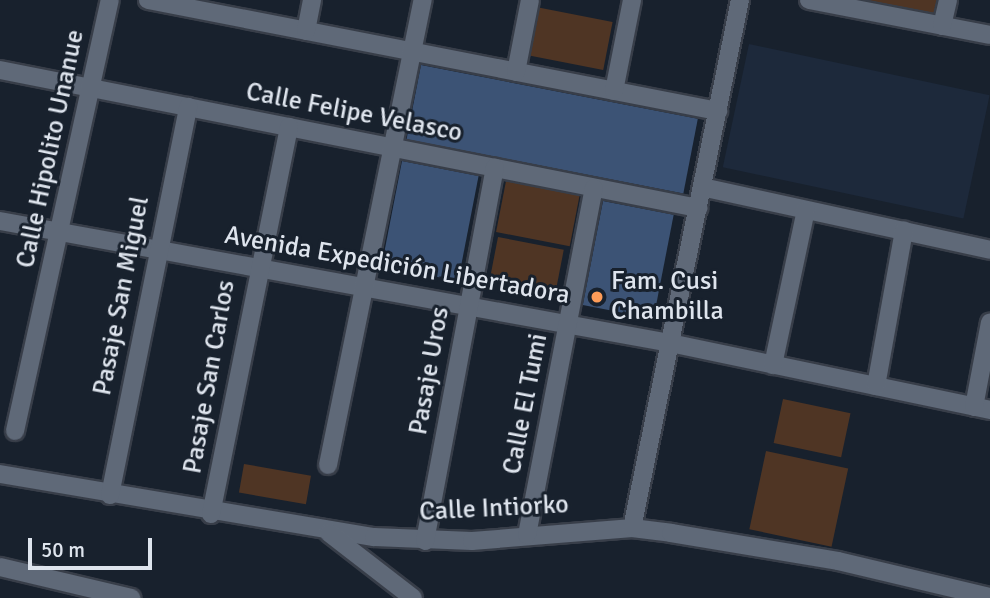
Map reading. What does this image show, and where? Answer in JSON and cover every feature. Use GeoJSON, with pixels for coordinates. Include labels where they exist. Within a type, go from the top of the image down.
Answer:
{"type":"FeatureCollection","features":[{"type":"Feature","properties":{"kind":"street","name":"Calle Hipolito Unanue"},"geometry":{"type":"LineString","coordinates":[[15,431],[110,0]]}},
{"type":"Feature","properties":{"kind":"street"},"geometry":{"type":"LineString","coordinates":[[148,0],[213,6],[306,31],[718,111]]}},
{"type":"Feature","properties":{"kind":"street"},"geometry":{"type":"LineString","coordinates":[[306,31],[312,0]]}},
{"type":"Feature","properties":{"kind":"street"},"geometry":{"type":"LineString","coordinates":[[328,465],[361,287],[422,0]]}},
{"type":"Feature","properties":{"kind":"street"},"geometry":{"type":"LineString","coordinates":[[516,72],[530,0]]}},
{"type":"Feature","properties":{"kind":"street"},"geometry":{"type":"LineString","coordinates":[[614,91],[632,0]]}},
{"type":"Feature","properties":{"kind":"street"},"geometry":{"type":"LineString","coordinates":[[632,528],[740,0]]}},
{"type":"Feature","properties":{"kind":"street"},"geometry":{"type":"LineString","coordinates":[[809,0],[847,4],[990,35]]}},
{"type":"Feature","properties":{"kind":"street"},"geometry":{"type":"LineString","coordinates":[[942,26],[948,0]]}},
{"type":"Feature","properties":{"kind":"street","name":"Calle Felipe Velasco"},"geometry":{"type":"LineString","coordinates":[[0,70],[698,208]]}},
{"type":"Feature","properties":{"kind":"street","name":"Pasaje San Miguel"},"geometry":{"type":"LineString","coordinates":[[110,495],[155,249],[188,107]]}},
{"type":"Feature","properties":{"kind":"street","name":"Pasaje San Carlos"},"geometry":{"type":"LineString","coordinates":[[211,514],[257,267],[289,127]]}},
{"type":"Feature","properties":{"kind":"street","name":"Pasaje Uros"},"geometry":{"type":"LineString","coordinates":[[425,541],[495,168]]}},
{"type":"Feature","properties":{"kind":"street"},"geometry":{"type":"LineString","coordinates":[[702,187],[990,250]]}},
{"type":"Feature","properties":{"kind":"street","name":"Calle El Tumi"},"geometry":{"type":"LineString","coordinates":[[527,535],[594,188]]}},
{"type":"Feature","properties":{"kind":"street"},"geometry":{"type":"LineString","coordinates":[[773,365],[806,210]]}},
{"type":"Feature","properties":{"kind":"street","name":"Avenida Expedición Libertadora"},"geometry":{"type":"LineString","coordinates":[[0,220],[670,343],[982,409]]}},
{"type":"Feature","properties":{"kind":"street"},"geometry":{"type":"LineString","coordinates":[[876,386],[904,231]]}},
{"type":"Feature","properties":{"kind":"street"},"geometry":{"type":"LineString","coordinates":[[982,409],[990,322]]}},
{"type":"Feature","properties":{"kind":"street","name":"Calle Intiorko"},"geometry":{"type":"LineString","coordinates":[[0,474],[211,514],[326,531],[425,541],[632,528],[838,561],[990,597]]}},
{"type":"Feature","properties":{"kind":"street"},"geometry":{"type":"LineString","coordinates":[[326,531],[413,598]]}},
{"type":"Feature","properties":{"kind":"street"},"geometry":{"type":"LineString","coordinates":[[0,567],[131,598]]}},
{"type":"Feature","properties":{"kind":"shaded area"},"geometry":{"type":"Polygon","coordinates":[[[862,0],[940,0],[937,15],[862,0]]]}},
{"type":"Feature","properties":{"kind":"shaded area"},"geometry":{"type":"Polygon","coordinates":[[[536,7],[613,22],[603,70],[527,55],[536,7]]]}},
{"type":"Feature","properties":{"kind":"shaded area"},"geometry":{"type":"Polygon","coordinates":[[[749,44],[990,95],[963,218],[723,167],[749,44]]]}},
{"type":"Feature","properties":{"kind":"shaded area"},"geometry":{"type":"Polygon","coordinates":[[[506,181],[580,195],[570,246],[496,232],[506,181]]]}},
{"type":"Feature","properties":{"kind":"shaded area"},"geometry":{"type":"Polygon","coordinates":[[[498,237],[564,250],[555,293],[490,280],[498,237]]]}},
{"type":"Feature","properties":{"kind":"shaded area"},"geometry":{"type":"Polygon","coordinates":[[[783,399],[850,413],[841,457],[774,443],[783,399]]]}},
{"type":"Feature","properties":{"kind":"shaded area"},"geometry":{"type":"Polygon","coordinates":[[[766,451],[848,468],[832,547],[749,529],[766,451]]]}},
{"type":"Feature","properties":{"kind":"shaded area"},"geometry":{"type":"Polygon","coordinates":[[[244,464],[311,476],[306,504],[239,493],[244,464]]]}},
{"type":"Feature","properties":{"kind":"building"},"geometry":{"type":"Polygon","coordinates":[[[421,65],[698,119],[683,193],[406,140],[421,65]]]}},
{"type":"Feature","properties":{"kind":"building"},"geometry":{"type":"Polygon","coordinates":[[[402,161],[479,176],[458,281],[382,266],[402,161]]]}},
{"type":"Feature","properties":{"kind":"building"},"geometry":{"type":"Polygon","coordinates":[[[603,201],[674,215],[653,319],[583,305],[603,201]]]}},
{"type":"Feature","properties":{"kind":"place","name":"Fam. Cusi Chambilla"},"geometry":{"type":"Point","coordinates":[597,297]}}]}
